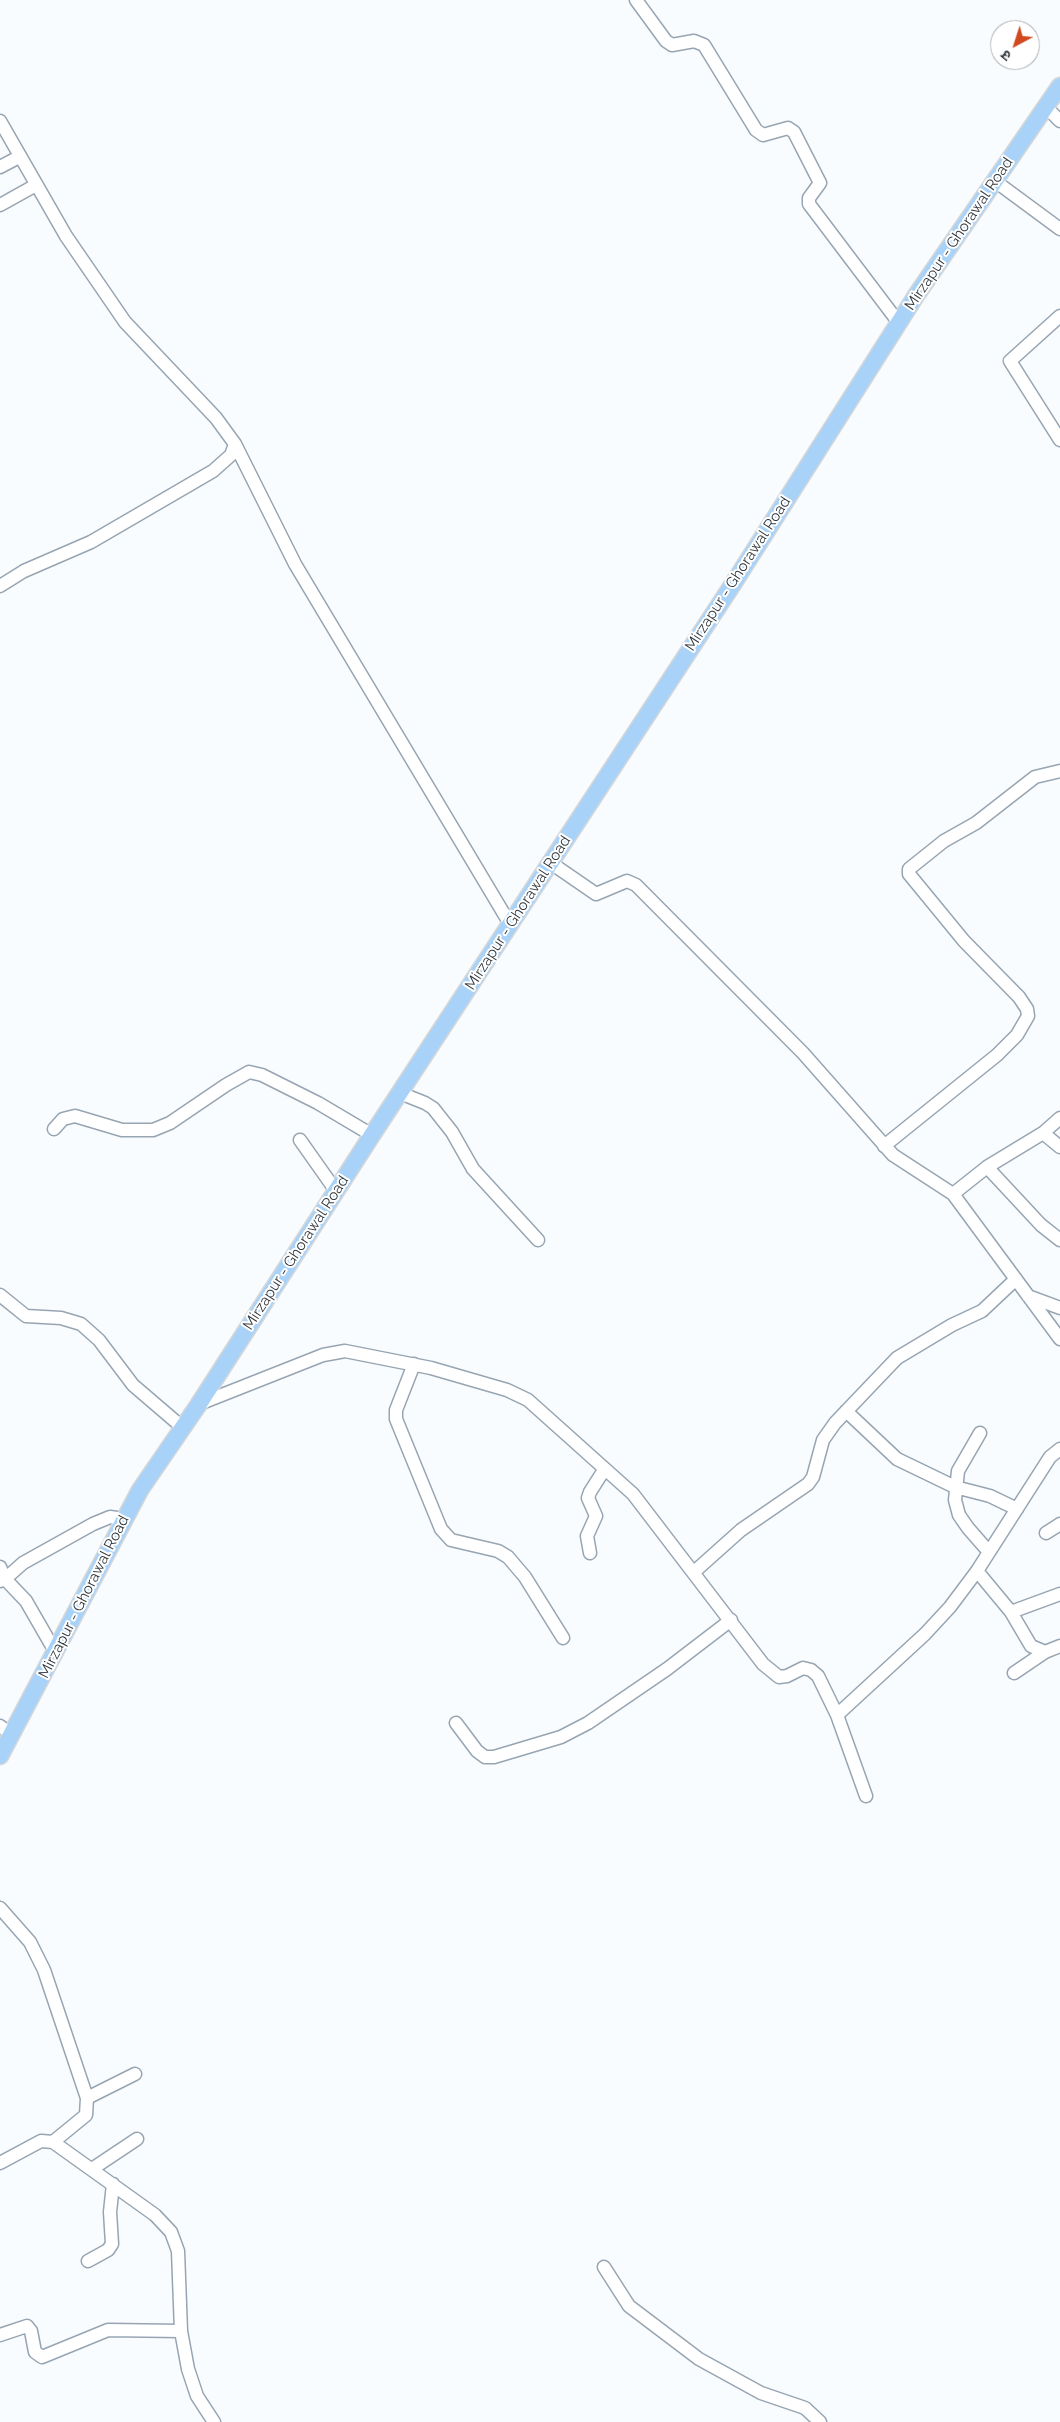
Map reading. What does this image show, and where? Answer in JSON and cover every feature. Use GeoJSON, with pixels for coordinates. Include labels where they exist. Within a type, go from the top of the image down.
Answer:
{"type":"FeatureCollection","features":[{"type":"Feature","properties":{"kind":"main road","name":"Mirzapur - Ghorawal Road"},"geometry":{"type":"LineString","coordinates":[[0,1756],[5,1730],[56,1654],[124,1519],[182,1426],[199,1404],[372,1135],[551,863],[899,323],[1060,86]]}},
{"type":"Feature","properties":{"kind":"street"},"geometry":{"type":"LineString","coordinates":[[636,0],[666,42],[672,45],[694,41],[704,46],[756,130],[762,135],[788,128],[794,132],[820,183],[809,198],[809,204],[899,323]]}},
{"type":"Feature","properties":{"kind":"street"},"geometry":{"type":"LineString","coordinates":[[1046,107],[1060,121]]}},
{"type":"Feature","properties":{"kind":"street"},"geometry":{"type":"LineString","coordinates":[[0,121],[66,236],[125,322],[216,418],[235,444],[295,564],[510,924]]}},
{"type":"Feature","properties":{"kind":"street"},"geometry":{"type":"LineString","coordinates":[[0,167],[19,157]]}},
{"type":"Feature","properties":{"kind":"street"},"geometry":{"type":"LineString","coordinates":[[995,181],[1060,229]]}},
{"type":"Feature","properties":{"kind":"street"},"geometry":{"type":"LineString","coordinates":[[0,205],[36,185]]}},
{"type":"Feature","properties":{"kind":"street"},"geometry":{"type":"LineString","coordinates":[[1060,316],[1010,360],[1060,440]]}},
{"type":"Feature","properties":{"kind":"street"},"geometry":{"type":"LineString","coordinates":[[0,586],[24,572],[91,542],[214,471],[231,455],[235,444]]}},
{"type":"Feature","properties":{"kind":"street"},"geometry":{"type":"LineString","coordinates":[[884,1146],[997,1054],[1017,1035],[1028,1016],[1027,1009],[1019,997],[964,941],[909,874],[908,869],[944,840],[976,823],[1035,778],[1060,771]]}},
{"type":"Feature","properties":{"kind":"street"},"geometry":{"type":"LineString","coordinates":[[551,863],[596,894],[627,881],[636,885],[803,1054],[884,1146],[916,1171],[953,1194],[1060,1339]]}},
{"type":"Feature","properties":{"kind":"street"},"geometry":{"type":"LineString","coordinates":[[54,1130],[63,1119],[75,1116],[122,1130],[153,1130],[170,1123],[226,1084],[249,1072],[262,1075],[318,1103],[372,1135]]}},
{"type":"Feature","properties":{"kind":"street"},"geometry":{"type":"LineString","coordinates":[[400,1093],[433,1108],[452,1132],[473,1169],[538,1240]]}},
{"type":"Feature","properties":{"kind":"street"},"geometry":{"type":"LineString","coordinates":[[953,1194],[987,1167],[1043,1133],[1060,1118]]}},
{"type":"Feature","properties":{"kind":"street"},"geometry":{"type":"LineString","coordinates":[[1043,1133],[1060,1147]]}},
{"type":"Feature","properties":{"kind":"street"},"geometry":{"type":"LineString","coordinates":[[300,1140],[336,1191]]}},
{"type":"Feature","properties":{"kind":"street"},"geometry":{"type":"LineString","coordinates":[[987,1167],[1041,1225],[1060,1240]]}},
{"type":"Feature","properties":{"kind":"street"},"geometry":{"type":"LineString","coordinates":[[694,1572],[741,1530],[808,1484],[813,1477],[823,1440],[846,1411],[897,1358],[952,1325],[982,1311],[1016,1279]]}},
{"type":"Feature","properties":{"kind":"street"},"geometry":{"type":"LineString","coordinates":[[0,1295],[26,1316],[34,1318],[61,1318],[81,1324],[99,1340],[133,1385],[182,1426]]}},
{"type":"Feature","properties":{"kind":"street"},"geometry":{"type":"LineString","coordinates":[[1028,1296],[1060,1308]]}},
{"type":"Feature","properties":{"kind":"street"},"geometry":{"type":"LineString","coordinates":[[199,1404],[323,1355],[345,1351],[414,1364],[507,1390],[528,1400],[633,1494],[763,1664],[779,1677],[787,1676],[804,1668],[811,1670],[818,1676],[837,1715],[866,1796]]}},
{"type":"Feature","properties":{"kind":"street"},"geometry":{"type":"LineString","coordinates":[[414,1364],[396,1410],[396,1419],[441,1529],[451,1540],[498,1551],[508,1557],[525,1577],[563,1638]]}},
{"type":"Feature","properties":{"kind":"street"},"geometry":{"type":"LineString","coordinates":[[846,1411],[897,1459],[955,1487],[990,1496],[1017,1509]]}},
{"type":"Feature","properties":{"kind":"street"},"geometry":{"type":"LineString","coordinates":[[980,1434],[958,1471],[954,1500],[959,1515],[989,1552]]}},
{"type":"Feature","properties":{"kind":"street"},"geometry":{"type":"LineString","coordinates":[[837,1715],[926,1634],[977,1571],[1050,1457],[1060,1449]]}},
{"type":"Feature","properties":{"kind":"street"},"geometry":{"type":"LineString","coordinates":[[590,1553],[587,1536],[596,1516],[588,1498],[604,1470]]}},
{"type":"Feature","properties":{"kind":"street"},"geometry":{"type":"LineString","coordinates":[[56,1654],[26,1602],[2,1576],[102,1519],[110,1517],[124,1519]]}},
{"type":"Feature","properties":{"kind":"street"},"geometry":{"type":"LineString","coordinates":[[1046,1533],[1060,1524]]}},
{"type":"Feature","properties":{"kind":"street"},"geometry":{"type":"LineString","coordinates":[[977,1571],[1011,1612],[1031,1646],[1045,1652]]}},
{"type":"Feature","properties":{"kind":"street"},"geometry":{"type":"LineString","coordinates":[[1011,1612],[1060,1594]]}},
{"type":"Feature","properties":{"kind":"street"},"geometry":{"type":"LineString","coordinates":[[456,1723],[476,1751],[485,1757],[494,1757],[561,1737],[588,1723],[644,1685],[731,1620]]}},
{"type":"Feature","properties":{"kind":"street"},"geometry":{"type":"LineString","coordinates":[[1014,1673],[1045,1652],[1060,1646]]}},
{"type":"Feature","properties":{"kind":"street"},"geometry":{"type":"LineString","coordinates":[[0,1908],[30,1942],[44,1970],[87,2098],[86,2115],[53,2142]]}},
{"type":"Feature","properties":{"kind":"street"},"geometry":{"type":"LineString","coordinates":[[87,2098],[134,2074]]}},
{"type":"Feature","properties":{"kind":"street"},"geometry":{"type":"LineString","coordinates":[[92,2169],[137,2139]]}},
{"type":"Feature","properties":{"kind":"street"},"geometry":{"type":"LineString","coordinates":[[0,2163],[41,2141],[53,2142],[155,2214],[171,2232],[178,2251],[181,2331],[188,2369],[197,2396],[214,2422]]}},
{"type":"Feature","properties":{"kind":"street"},"geometry":{"type":"LineString","coordinates":[[88,2261],[108,2250],[112,2244],[110,2212],[113,2184]]}},
{"type":"Feature","properties":{"kind":"street"},"geometry":{"type":"LineString","coordinates":[[604,2267],[628,2306],[700,2359],[761,2393],[787,2404],[805,2408],[820,2422]]}},
{"type":"Feature","properties":{"kind":"street"},"geometry":{"type":"LineString","coordinates":[[0,2336],[27,2326],[32,2331],[35,2352],[42,2357],[108,2330],[181,2331]]}}]}
